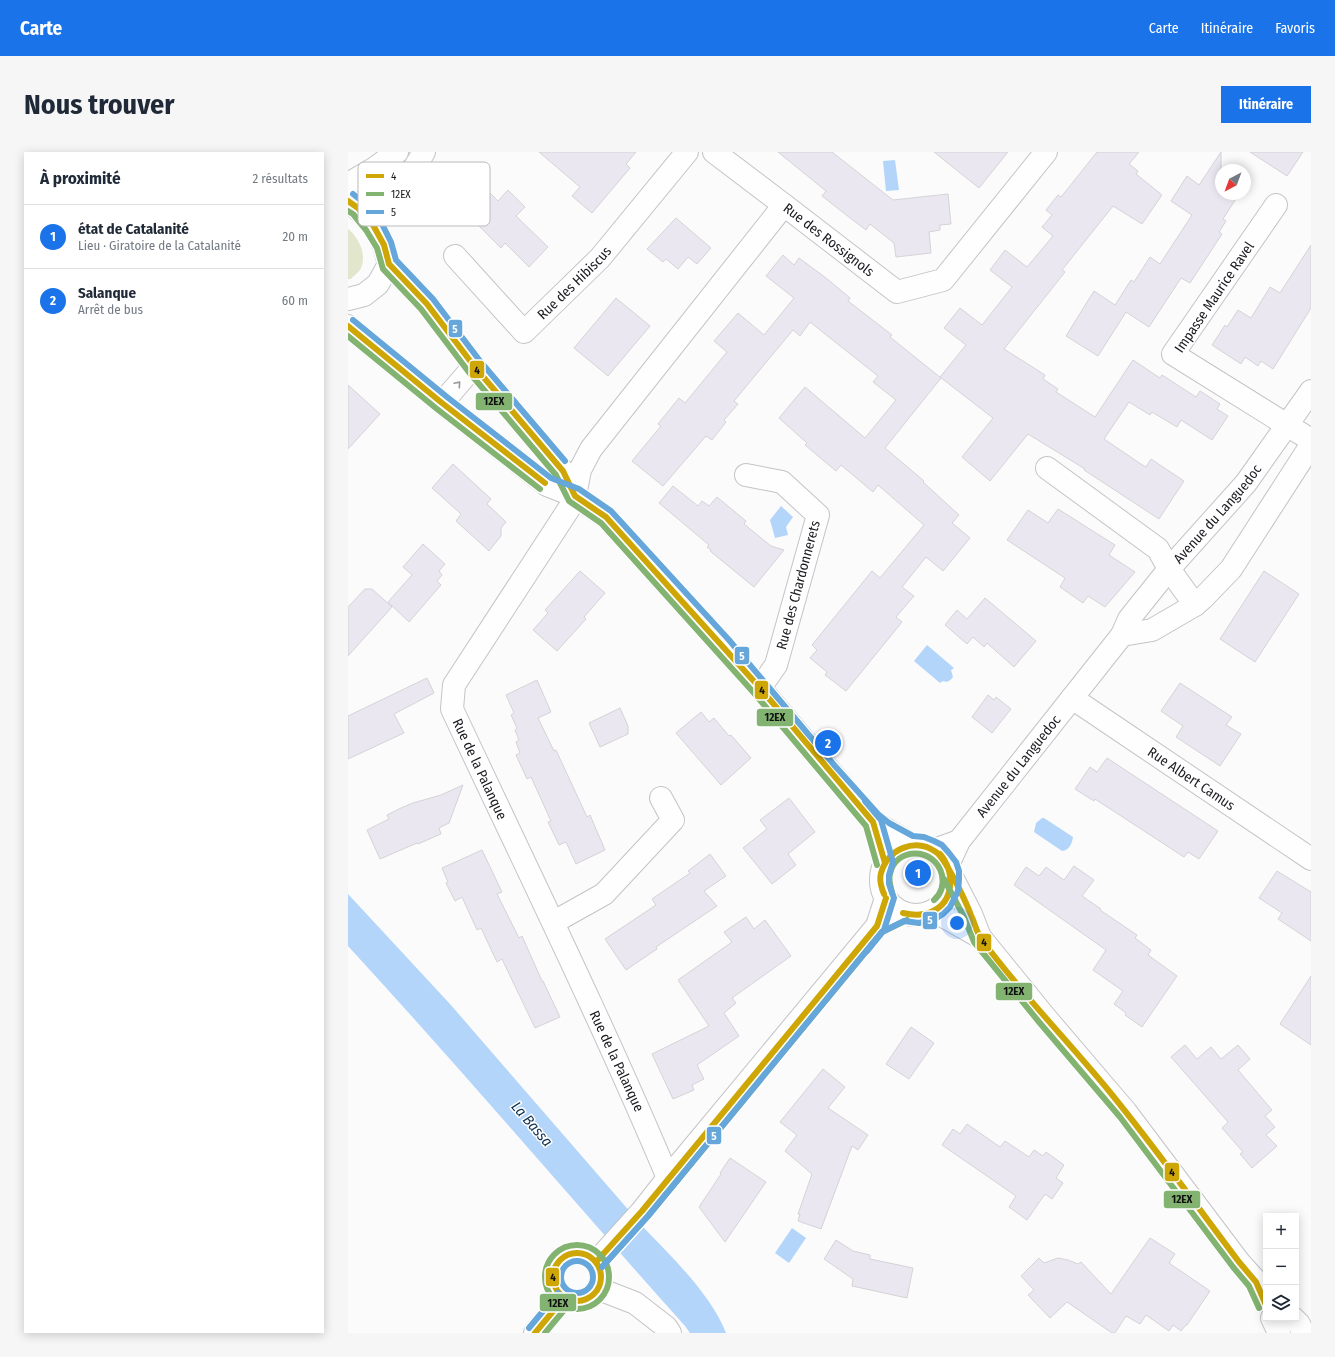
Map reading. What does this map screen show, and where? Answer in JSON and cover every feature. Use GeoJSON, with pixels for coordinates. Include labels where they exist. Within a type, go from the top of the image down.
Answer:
{"type":"FeatureCollection","features":[{"type":"Feature","properties":{"kind":"street"},"geometry":{"type":"LineString","coordinates":[[383,162],[396,152]]}},
{"type":"Feature","properties":{"kind":"street"},"geometry":{"type":"LineString","coordinates":[[418,162],[424,152]]}},
{"type":"Feature","properties":{"kind":"street","name":"Rue des Hibiscus"},"geometry":{"type":"LineString","coordinates":[[455,256],[524,332],[600,258],[687,152]]}},
{"type":"Feature","properties":{"kind":"street"},"geometry":{"type":"LineString","coordinates":[[714,152],[784,205]]}},
{"type":"Feature","properties":{"kind":"street","name":"Rue des Rossignols"},"geometry":{"type":"LineString","coordinates":[[575,496],[580,470],[591,449],[784,205],[897,292],[943,280],[1046,152]]}},
{"type":"Feature","properties":{"kind":"street"},"geometry":{"type":"LineString","coordinates":[[348,184],[358,178]]}},
{"type":"Feature","properties":{"kind":"street"},"geometry":{"type":"LineString","coordinates":[[348,201],[358,208]]}},
{"type":"Feature","properties":{"kind":"street","name":"Impasse Maurice Ravel"},"geometry":{"type":"LineString","coordinates":[[1276,205],[1173,354],[1311,440]]}},
{"type":"Feature","properties":{"kind":"street"},"geometry":{"type":"LineString","coordinates":[[374,226],[384,245],[389,264],[427,304],[474,366],[563,471],[575,496]]}},
{"type":"Feature","properties":{"kind":"street"},"geometry":{"type":"LineString","coordinates":[[348,299],[364,295],[378,284],[389,264]]}},
{"type":"Feature","properties":{"kind":"street"},"geometry":{"type":"LineString","coordinates":[[348,326],[442,403],[547,484],[575,496],[606,517],[760,688],[873,822],[913,845]]}},
{"type":"Feature","properties":{"kind":"street"},"geometry":{"type":"LineString","coordinates":[[442,403],[474,366]]}},
{"type":"Feature","properties":{"kind":"street","name":"Avenue du Languedoc"},"geometry":{"type":"LineString","coordinates":[[944,863],[959,841],[1122,635],[1129,619],[1169,569],[1246,483],[1311,390]]}},
{"type":"Feature","properties":{"kind":"street"},"geometry":{"type":"LineString","coordinates":[[1122,635],[1152,630],[1195,605],[1231,569],[1311,445]]}},
{"type":"Feature","properties":{"kind":"street"},"geometry":{"type":"LineString","coordinates":[[1047,468],[1158,549],[1169,569],[1195,605]]}},
{"type":"Feature","properties":{"kind":"street","name":"Rue des Chardonnerets"},"geometry":{"type":"LineString","coordinates":[[746,475],[782,482],[818,515],[776,665],[760,688]]}},
{"type":"Feature","properties":{"kind":"street","name":"Rue de la Palanque"},"geometry":{"type":"LineString","coordinates":[[575,496],[454,685],[452,709],[554,922],[649,1130],[668,1178]]}},
{"type":"Feature","properties":{"kind":"street","name":"Rue Albert Camus"},"geometry":{"type":"LineString","coordinates":[[1072,698],[1311,858]]}},
{"type":"Feature","properties":{"kind":"street"},"geometry":{"type":"LineString","coordinates":[[554,922],[604,894],[673,820],[662,798]]}},
{"type":"Feature","properties":{"kind":"street"},"geometry":{"type":"LineString","coordinates":[[873,822],[885,863]]}},
{"type":"Feature","properties":{"kind":"street"},"geometry":{"type":"LineString","coordinates":[[944,863],[951,885],[948,895],[942,904],[934,910],[924,914],[913,915],[903,913],[893,907],[886,898],[881,886],[881,874],[885,863],[892,854],[902,848],[913,845],[923,846],[944,863],[971,914],[980,937],[1045,1017],[1126,1112],[1239,1262],[1261,1287]]}},
{"type":"Feature","properties":{"kind":"street"},"geometry":{"type":"LineString","coordinates":[[602,1255],[591,1257],[578,1253],[572,1253],[559,1260],[555,1266],[552,1280],[555,1288],[564,1298],[575,1301],[587,1300],[594,1295],[599,1289],[602,1255],[642,1211],[877,926],[886,898]]}},
{"type":"Feature","properties":{"kind":"street"},"geometry":{"type":"LineString","coordinates":[[934,910],[980,937]]}},
{"type":"Feature","properties":{"kind":"street"},"geometry":{"type":"LineString","coordinates":[[877,926],[903,913]]}},
{"type":"Feature","properties":{"kind":"street"},"geometry":{"type":"LineString","coordinates":[[599,1289],[635,1303],[666,1327],[670,1333]]}},
{"type":"Feature","properties":{"kind":"street"},"geometry":{"type":"LineString","coordinates":[[535,1333],[564,1298]]}},
{"type":"Feature","properties":{"kind":"street"},"geometry":{"type":"LineString","coordinates":[[1273,1321],[1279,1333]]}},
{"type":"Feature","properties":{"kind":"street"},"geometry":{"type":"LineString","coordinates":[[1296,1321],[1300,1324],[1303,1333]]}},
{"type":"Feature","properties":{"kind":"green space"},"geometry":{"type":"Polygon","coordinates":[[[348,229],[356,237],[363,253],[360,270],[351,279],[348,279],[348,229]]]}},
{"type":"Feature","properties":{"kind":"water"},"geometry":{"type":"Polygon","coordinates":[[[895,160],[899,190],[886,191],[883,161],[895,160]]]}},
{"type":"Feature","properties":{"kind":"water"},"geometry":{"type":"Polygon","coordinates":[[[781,506],[793,517],[786,527],[788,535],[775,538],[770,520],[781,506]]]}},
{"type":"Feature","properties":{"kind":"water"},"geometry":{"type":"Polygon","coordinates":[[[927,645],[954,668],[951,670],[953,677],[950,681],[943,681],[940,683],[914,661],[927,645]]]}},
{"type":"Feature","properties":{"kind":"water"},"geometry":{"type":"Polygon","coordinates":[[[1042,818],[1073,837],[1068,848],[1062,851],[1034,832],[1036,823],[1042,818]]]}},
{"type":"Feature","properties":{"kind":"water","name":"La Bassa"},"geometry":{"type":"Polygon","coordinates":[[[348,894],[450,1004],[645,1229],[691,1278],[702,1291],[720,1319],[726,1333],[690,1333],[348,946],[348,894]]]}},
{"type":"Feature","properties":{"kind":"water"},"geometry":{"type":"Polygon","coordinates":[[[792,1228],[806,1238],[789,1263],[775,1253],[792,1228]]]}},
{"type":"Feature","properties":{"kind":"building"},"geometry":{"type":"Polygon","coordinates":[[[539,152],[636,152],[626,164],[630,168],[592,213],[572,196],[580,187],[539,152]]]}},
{"type":"Feature","properties":{"kind":"building"},"geometry":{"type":"Polygon","coordinates":[[[778,152],[832,152],[893,200],[948,194],[951,224],[940,225],[940,230],[929,232],[931,253],[896,257],[894,243],[870,224],[866,230],[822,196],[826,191],[778,152]]]}},
{"type":"Feature","properties":{"kind":"building"},"geometry":{"type":"Polygon","coordinates":[[[934,152],[1008,152],[979,188],[934,152]]]}},
{"type":"Feature","properties":{"kind":"building"},"geometry":{"type":"Polygon","coordinates":[[[1097,152],[1139,152],[1129,164],[1138,171],[1136,174],[1162,195],[1142,224],[1113,206],[1062,270],[1065,272],[1004,349],[1045,375],[1043,379],[1058,389],[1056,392],[1095,417],[1133,360],[1160,378],[1162,375],[1196,397],[1200,391],[1220,404],[1217,409],[1228,416],[1212,440],[1181,420],[1177,427],[1152,412],[1150,415],[1129,402],[1104,439],[1146,467],[1151,459],[1184,481],[1159,519],[1084,470],[1085,469],[1028,434],[990,481],[962,457],[993,418],[940,377],[966,345],[944,328],[960,308],[982,325],[1012,287],[990,270],[1005,250],[1027,267],[1053,236],[1042,227],[1052,215],[1046,210],[1058,195],[1061,197],[1097,152]]]}},
{"type":"Feature","properties":{"kind":"building"},"geometry":{"type":"Polygon","coordinates":[[[1221,152],[1221,164],[1215,164],[1215,200],[1235,200],[1223,219],[1226,221],[1219,232],[1222,234],[1190,283],[1181,278],[1149,327],[1126,312],[1098,356],[1066,336],[1094,291],[1115,305],[1131,280],[1134,282],[1150,257],[1160,264],[1192,215],[1171,201],[1187,176],[1199,185],[1221,152]]]}},
{"type":"Feature","properties":{"kind":"building"},"geometry":{"type":"Polygon","coordinates":[[[1250,152],[1303,152],[1287,176],[1250,152]]]}},
{"type":"Feature","properties":{"kind":"building"},"geometry":{"type":"Polygon","coordinates":[[[508,190],[525,207],[516,216],[548,247],[529,267],[505,243],[501,248],[479,226],[490,226],[490,193],[498,201],[508,190]]]}},
{"type":"Feature","properties":{"kind":"building"},"geometry":{"type":"Polygon","coordinates":[[[676,218],[711,248],[697,264],[688,257],[678,269],[666,259],[663,262],[647,249],[676,218]]]}},
{"type":"Feature","properties":{"kind":"building"},"geometry":{"type":"Polygon","coordinates":[[[1311,245],[1311,308],[1273,369],[1261,361],[1258,366],[1245,357],[1241,364],[1212,345],[1225,325],[1227,327],[1238,310],[1251,318],[1270,287],[1280,293],[1311,245]]]}},
{"type":"Feature","properties":{"kind":"building"},"geometry":{"type":"Polygon","coordinates":[[[783,255],[794,265],[799,258],[826,278],[850,298],[848,301],[892,335],[890,337],[941,378],[885,448],[924,481],[923,482],[959,515],[952,523],[970,538],[943,571],[926,557],[902,587],[914,596],[896,617],[902,622],[846,691],[825,675],[827,672],[810,658],[817,650],[812,645],[872,571],[880,578],[924,525],[878,485],[873,492],[841,465],[836,471],[805,445],[807,443],[779,418],[805,387],[865,438],[896,400],[873,382],[878,376],[810,322],[800,336],[793,330],[734,401],[738,404],[724,420],[726,422],[712,440],[706,436],[663,486],[632,461],[661,426],[658,424],[679,398],[685,403],[727,352],[714,341],[738,313],[764,335],[794,298],[766,276],[783,255]]]}},
{"type":"Feature","properties":{"kind":"building"},"geometry":{"type":"Polygon","coordinates":[[[616,298],[650,326],[608,376],[574,348],[616,298]]]}},
{"type":"Feature","properties":{"kind":"building"},"geometry":{"type":"Polygon","coordinates":[[[348,385],[380,414],[348,449],[348,385]]]}},
{"type":"Feature","properties":{"kind":"building"},"geometry":{"type":"Polygon","coordinates":[[[453,464],[491,499],[487,504],[506,522],[501,528],[501,536],[489,551],[456,521],[461,514],[432,488],[453,464]]]}},
{"type":"Feature","properties":{"kind":"building"},"geometry":{"type":"Polygon","coordinates":[[[673,486],[698,506],[702,501],[709,506],[717,497],[746,521],[744,524],[771,546],[784,550],[754,587],[710,551],[711,550],[707,547],[709,545],[659,503],[673,486]]]}},
{"type":"Feature","properties":{"kind":"building"},"geometry":{"type":"Polygon","coordinates":[[[1058,509],[1115,545],[1109,555],[1135,572],[1105,607],[1088,596],[1083,603],[1060,587],[1065,578],[1007,540],[1028,510],[1048,523],[1058,509]]]}},
{"type":"Feature","properties":{"kind":"building"},"geometry":{"type":"Polygon","coordinates":[[[423,544],[445,564],[439,571],[442,575],[437,581],[441,585],[409,622],[388,602],[412,575],[403,567],[423,544]]]}},
{"type":"Feature","properties":{"kind":"building"},"geometry":{"type":"Polygon","coordinates":[[[580,571],[605,593],[584,617],[586,619],[557,651],[533,630],[548,613],[545,610],[580,571]]]}},
{"type":"Feature","properties":{"kind":"building"},"geometry":{"type":"Polygon","coordinates":[[[1264,571],[1299,594],[1255,662],[1220,639],[1264,571]]]}},
{"type":"Feature","properties":{"kind":"building"},"geometry":{"type":"Polygon","coordinates":[[[365,589],[372,589],[392,607],[348,656],[348,607],[365,589]]]}},
{"type":"Feature","properties":{"kind":"building"},"geometry":{"type":"Polygon","coordinates":[[[985,598],[1036,641],[1014,667],[987,643],[984,647],[973,637],[967,644],[945,625],[957,610],[967,619],[985,598]]]}},
{"type":"Feature","properties":{"kind":"building"},"geometry":{"type":"Polygon","coordinates":[[[427,678],[434,693],[394,714],[404,733],[348,759],[348,716],[427,678]]]}},
{"type":"Feature","properties":{"kind":"building"},"geometry":{"type":"Polygon","coordinates":[[[537,680],[551,712],[538,718],[554,751],[556,750],[587,817],[590,815],[605,850],[576,864],[566,842],[559,845],[548,822],[551,821],[531,777],[527,779],[516,755],[520,753],[516,742],[519,740],[515,730],[517,728],[511,715],[514,713],[506,695],[537,680]]]}},
{"type":"Feature","properties":{"kind":"building"},"geometry":{"type":"Polygon","coordinates":[[[1180,683],[1232,717],[1226,725],[1241,734],[1220,766],[1176,737],[1183,726],[1161,711],[1180,683]]]}},
{"type":"Feature","properties":{"kind":"building"},"geometry":{"type":"Polygon","coordinates":[[[988,695],[994,700],[996,697],[1011,709],[992,733],[972,717],[988,695]]]}},
{"type":"Feature","properties":{"kind":"building"},"geometry":{"type":"Polygon","coordinates":[[[620,708],[628,726],[628,734],[600,747],[589,723],[620,708]]]}},
{"type":"Feature","properties":{"kind":"building"},"geometry":{"type":"Polygon","coordinates":[[[701,712],[709,722],[714,718],[729,736],[731,735],[751,758],[721,785],[676,733],[701,712]]]}},
{"type":"Feature","properties":{"kind":"building"},"geometry":{"type":"Polygon","coordinates":[[[1107,758],[1218,831],[1199,859],[1188,852],[1184,857],[1095,799],[1094,801],[1075,789],[1090,767],[1097,772],[1107,758]]]}},
{"type":"Feature","properties":{"kind":"building"},"geometry":{"type":"Polygon","coordinates":[[[463,785],[449,823],[439,828],[441,834],[380,859],[367,830],[389,819],[387,815],[401,808],[441,795],[463,785]]]}},
{"type":"Feature","properties":{"kind":"building"},"geometry":{"type":"Polygon","coordinates":[[[789,798],[815,832],[788,854],[796,865],[772,884],[743,848],[767,829],[760,820],[789,798]]]}},
{"type":"Feature","properties":{"kind":"building"},"geometry":{"type":"Polygon","coordinates":[[[482,850],[502,892],[497,894],[519,938],[522,936],[560,1017],[535,1028],[502,959],[497,962],[481,928],[477,930],[462,897],[455,901],[446,883],[448,882],[442,868],[482,850]]]}},
{"type":"Feature","properties":{"kind":"building"},"geometry":{"type":"Polygon","coordinates":[[[710,854],[726,876],[704,891],[717,906],[656,947],[657,949],[626,970],[605,939],[656,905],[652,899],[690,873],[688,871],[710,854]]]}},
{"type":"Feature","properties":{"kind":"building"},"geometry":{"type":"Polygon","coordinates":[[[1074,866],[1094,880],[1082,896],[1137,935],[1135,938],[1151,950],[1148,955],[1177,976],[1142,1027],[1125,1015],[1126,1013],[1114,1004],[1123,991],[1093,970],[1106,950],[1014,885],[1026,867],[1039,876],[1046,867],[1064,880],[1074,866]]]}},
{"type":"Feature","properties":{"kind":"building"},"geometry":{"type":"Polygon","coordinates":[[[1277,871],[1311,892],[1311,941],[1278,919],[1282,913],[1259,898],[1277,871]]]}},
{"type":"Feature","properties":{"kind":"building"},"geometry":{"type":"Polygon","coordinates":[[[746,917],[754,929],[765,920],[791,956],[732,998],[736,1003],[724,1013],[739,1036],[697,1065],[704,1079],[692,1085],[694,1090],[673,1099],[652,1054],[709,1026],[678,980],[732,942],[724,932],[746,917]]]}},
{"type":"Feature","properties":{"kind":"building"},"geometry":{"type":"Polygon","coordinates":[[[1311,976],[1311,1045],[1280,1024],[1311,976]]]}},
{"type":"Feature","properties":{"kind":"building"},"geometry":{"type":"Polygon","coordinates":[[[911,1027],[934,1043],[909,1079],[886,1064],[911,1027]]]}},
{"type":"Feature","properties":{"kind":"building"},"geometry":{"type":"Polygon","coordinates":[[[1185,1045],[1197,1059],[1211,1047],[1221,1059],[1238,1045],[1250,1059],[1238,1070],[1272,1110],[1265,1116],[1275,1127],[1266,1135],[1277,1146],[1252,1168],[1240,1154],[1243,1152],[1222,1128],[1228,1122],[1171,1057],[1185,1045]]]}},
{"type":"Feature","properties":{"kind":"building"},"geometry":{"type":"Polygon","coordinates":[[[823,1069],[845,1087],[828,1108],[868,1135],[858,1150],[852,1146],[821,1229],[798,1221],[800,1214],[798,1214],[812,1174],[785,1151],[797,1135],[780,1122],[823,1069]]]}},
{"type":"Feature","properties":{"kind":"building"},"geometry":{"type":"Polygon","coordinates":[[[967,1124],[1000,1147],[1005,1141],[1029,1157],[1034,1150],[1043,1156],[1046,1152],[1064,1165],[1056,1178],[1063,1183],[1052,1199],[1045,1194],[1027,1220],[1009,1207],[1016,1196],[942,1145],[953,1129],[960,1134],[967,1124]]]}},
{"type":"Feature","properties":{"kind":"building"},"geometry":{"type":"Polygon","coordinates":[[[730,1158],[766,1182],[725,1242],[699,1207],[730,1158]]]}},
{"type":"Feature","properties":{"kind":"building"},"geometry":{"type":"Polygon","coordinates":[[[1150,1238],[1175,1254],[1169,1263],[1210,1291],[1187,1325],[1181,1331],[1173,1325],[1169,1331],[1146,1315],[1140,1324],[1126,1316],[1115,1333],[1112,1333],[1067,1302],[1050,1318],[1028,1295],[1034,1290],[1021,1276],[1039,1258],[1044,1263],[1058,1258],[1078,1264],[1081,1262],[1111,1294],[1150,1238]]]}},
{"type":"Feature","properties":{"kind":"building"},"geometry":{"type":"Polygon","coordinates":[[[836,1240],[853,1251],[870,1255],[870,1259],[913,1268],[907,1298],[852,1286],[853,1279],[824,1259],[836,1240]]]}},
{"type":"Feature","properties":{"kind":"transit line","name":"5"},"geometry":{"type":"LineString","coordinates":[[353,194],[358,198]]}},
{"type":"Feature","properties":{"kind":"transit line","name":"4"},"geometry":{"type":"LineString","coordinates":[[348,201],[358,208]]}},
{"type":"Feature","properties":{"kind":"transit line","name":"12EX"},"geometry":{"type":"LineString","coordinates":[[348,211],[358,220]]}},
{"type":"Feature","properties":{"kind":"transit line","name":"12EX"},"geometry":{"type":"LineString","coordinates":[[363,226],[377,248],[383,269],[421,309],[468,371],[556,475],[569,501],[601,523],[754,693],[866,826],[877,865]]}},
{"type":"Feature","properties":{"kind":"transit line","name":"4"},"geometry":{"type":"LineString","coordinates":[[374,226],[384,245],[389,264],[427,304],[474,366],[563,471],[575,496],[606,517],[760,688],[873,822],[885,863]]}},
{"type":"Feature","properties":{"kind":"transit line","name":"5"},"geometry":{"type":"LineString","coordinates":[[383,226],[391,242],[396,260],[433,299],[480,361],[565,461]]}},
{"type":"Feature","properties":{"kind":"transit line","name":"5"},"geometry":{"type":"LineString","coordinates":[[353,320],[447,397],[551,478],[579,489],[611,511],[729,640],[835,766],[878,814],[889,823],[913,836],[924,837],[942,845],[956,862],[959,871],[958,891],[950,907],[935,919],[919,923],[904,921],[882,932],[648,1216],[602,1267]]}},
{"type":"Feature","properties":{"kind":"transit line","name":"4"},"geometry":{"type":"LineString","coordinates":[[348,326],[442,403],[545,483]]}},
{"type":"Feature","properties":{"kind":"transit line","name":"12EX"},"geometry":{"type":"LineString","coordinates":[[348,336],[437,409],[540,489]]}},
{"type":"Feature","properties":{"kind":"transit line","name":"5"},"geometry":{"type":"LineString","coordinates":[[865,801],[881,820],[893,862],[889,875],[889,884],[894,898],[884,930],[867,951]]}},
{"type":"Feature","properties":{"kind":"transit line","name":"4"},"geometry":{"type":"LineString","coordinates":[[884,894],[880,878],[881,873],[890,857],[896,852],[903,848],[920,846],[928,848],[940,856],[960,891],[982,940],[1012,979],[1093,1072],[1142,1133],[1239,1262],[1256,1282],[1263,1298]]}},
{"type":"Feature","properties":{"kind":"transit line","name":"4"},"geometry":{"type":"LineString","coordinates":[[903,913],[917,915],[928,913],[939,907],[945,901],[950,886],[950,877],[945,861],[940,854]]}},
{"type":"Feature","properties":{"kind":"transit line","name":"12EX"},"geometry":{"type":"LineString","coordinates":[[892,893],[889,879],[893,865],[899,859],[907,855],[924,855],[932,859],[938,866],[942,875],[942,889],[934,900]]}},
{"type":"Feature","properties":{"kind":"transit line","name":"12EX"},"geometry":{"type":"LineString","coordinates":[[944,879],[964,917],[974,942],[1039,1022],[1120,1117],[1249,1286],[1259,1308]]}},
{"type":"Feature","properties":{"kind":"transit line","name":"4"},"geometry":{"type":"LineString","coordinates":[[596,1262],[642,1211],[877,926],[886,898]]}},
{"type":"Feature","properties":{"kind":"transit line","name":"12EX"},"geometry":{"type":"LineString","coordinates":[[602,1267],[648,1216],[882,932],[907,920]]}},
{"type":"Feature","properties":{"kind":"transit line","name":"12EX"},"geometry":{"type":"LineString","coordinates":[[571,1245],[583,1245],[600,1254],[607,1265],[609,1277],[607,1289],[600,1300],[583,1309],[571,1309],[559,1304],[550,1295],[545,1283],[545,1271],[550,1259],[559,1250],[571,1245]]}},
{"type":"Feature","properties":{"kind":"transit line","name":"4"},"geometry":{"type":"LineString","coordinates":[[572,1253],[582,1253],[591,1257],[597,1263],[600,1268],[601,1277],[600,1286],[591,1297],[582,1301],[572,1301],[563,1297],[557,1291],[553,1282],[553,1272],[557,1263],[563,1257],[572,1253]]}},
{"type":"Feature","properties":{"kind":"transit line","name":"5"},"geometry":{"type":"LineString","coordinates":[[574,1261],[580,1261],[589,1265],[593,1277],[589,1289],[580,1293],[574,1293],[565,1289],[561,1280],[561,1274],[565,1265],[574,1261]]}},
{"type":"Feature","properties":{"kind":"transit line","name":"5"},"geometry":{"type":"LineString","coordinates":[[529,1328],[558,1293]]}},
{"type":"Feature","properties":{"kind":"transit line","name":"4"},"geometry":{"type":"LineString","coordinates":[[535,1333],[564,1298]]}},
{"type":"Feature","properties":{"kind":"transit line","name":"12EX"},"geometry":{"type":"LineString","coordinates":[[545,1333],[570,1303]]}},
{"type":"Feature","properties":{"kind":"place","name":"Salanque"},"geometry":{"type":"Point","coordinates":[828,743]}},
{"type":"Feature","properties":{"kind":"place","name":"état de Catalanité"},"geometry":{"type":"Point","coordinates":[918,873]}}]}
